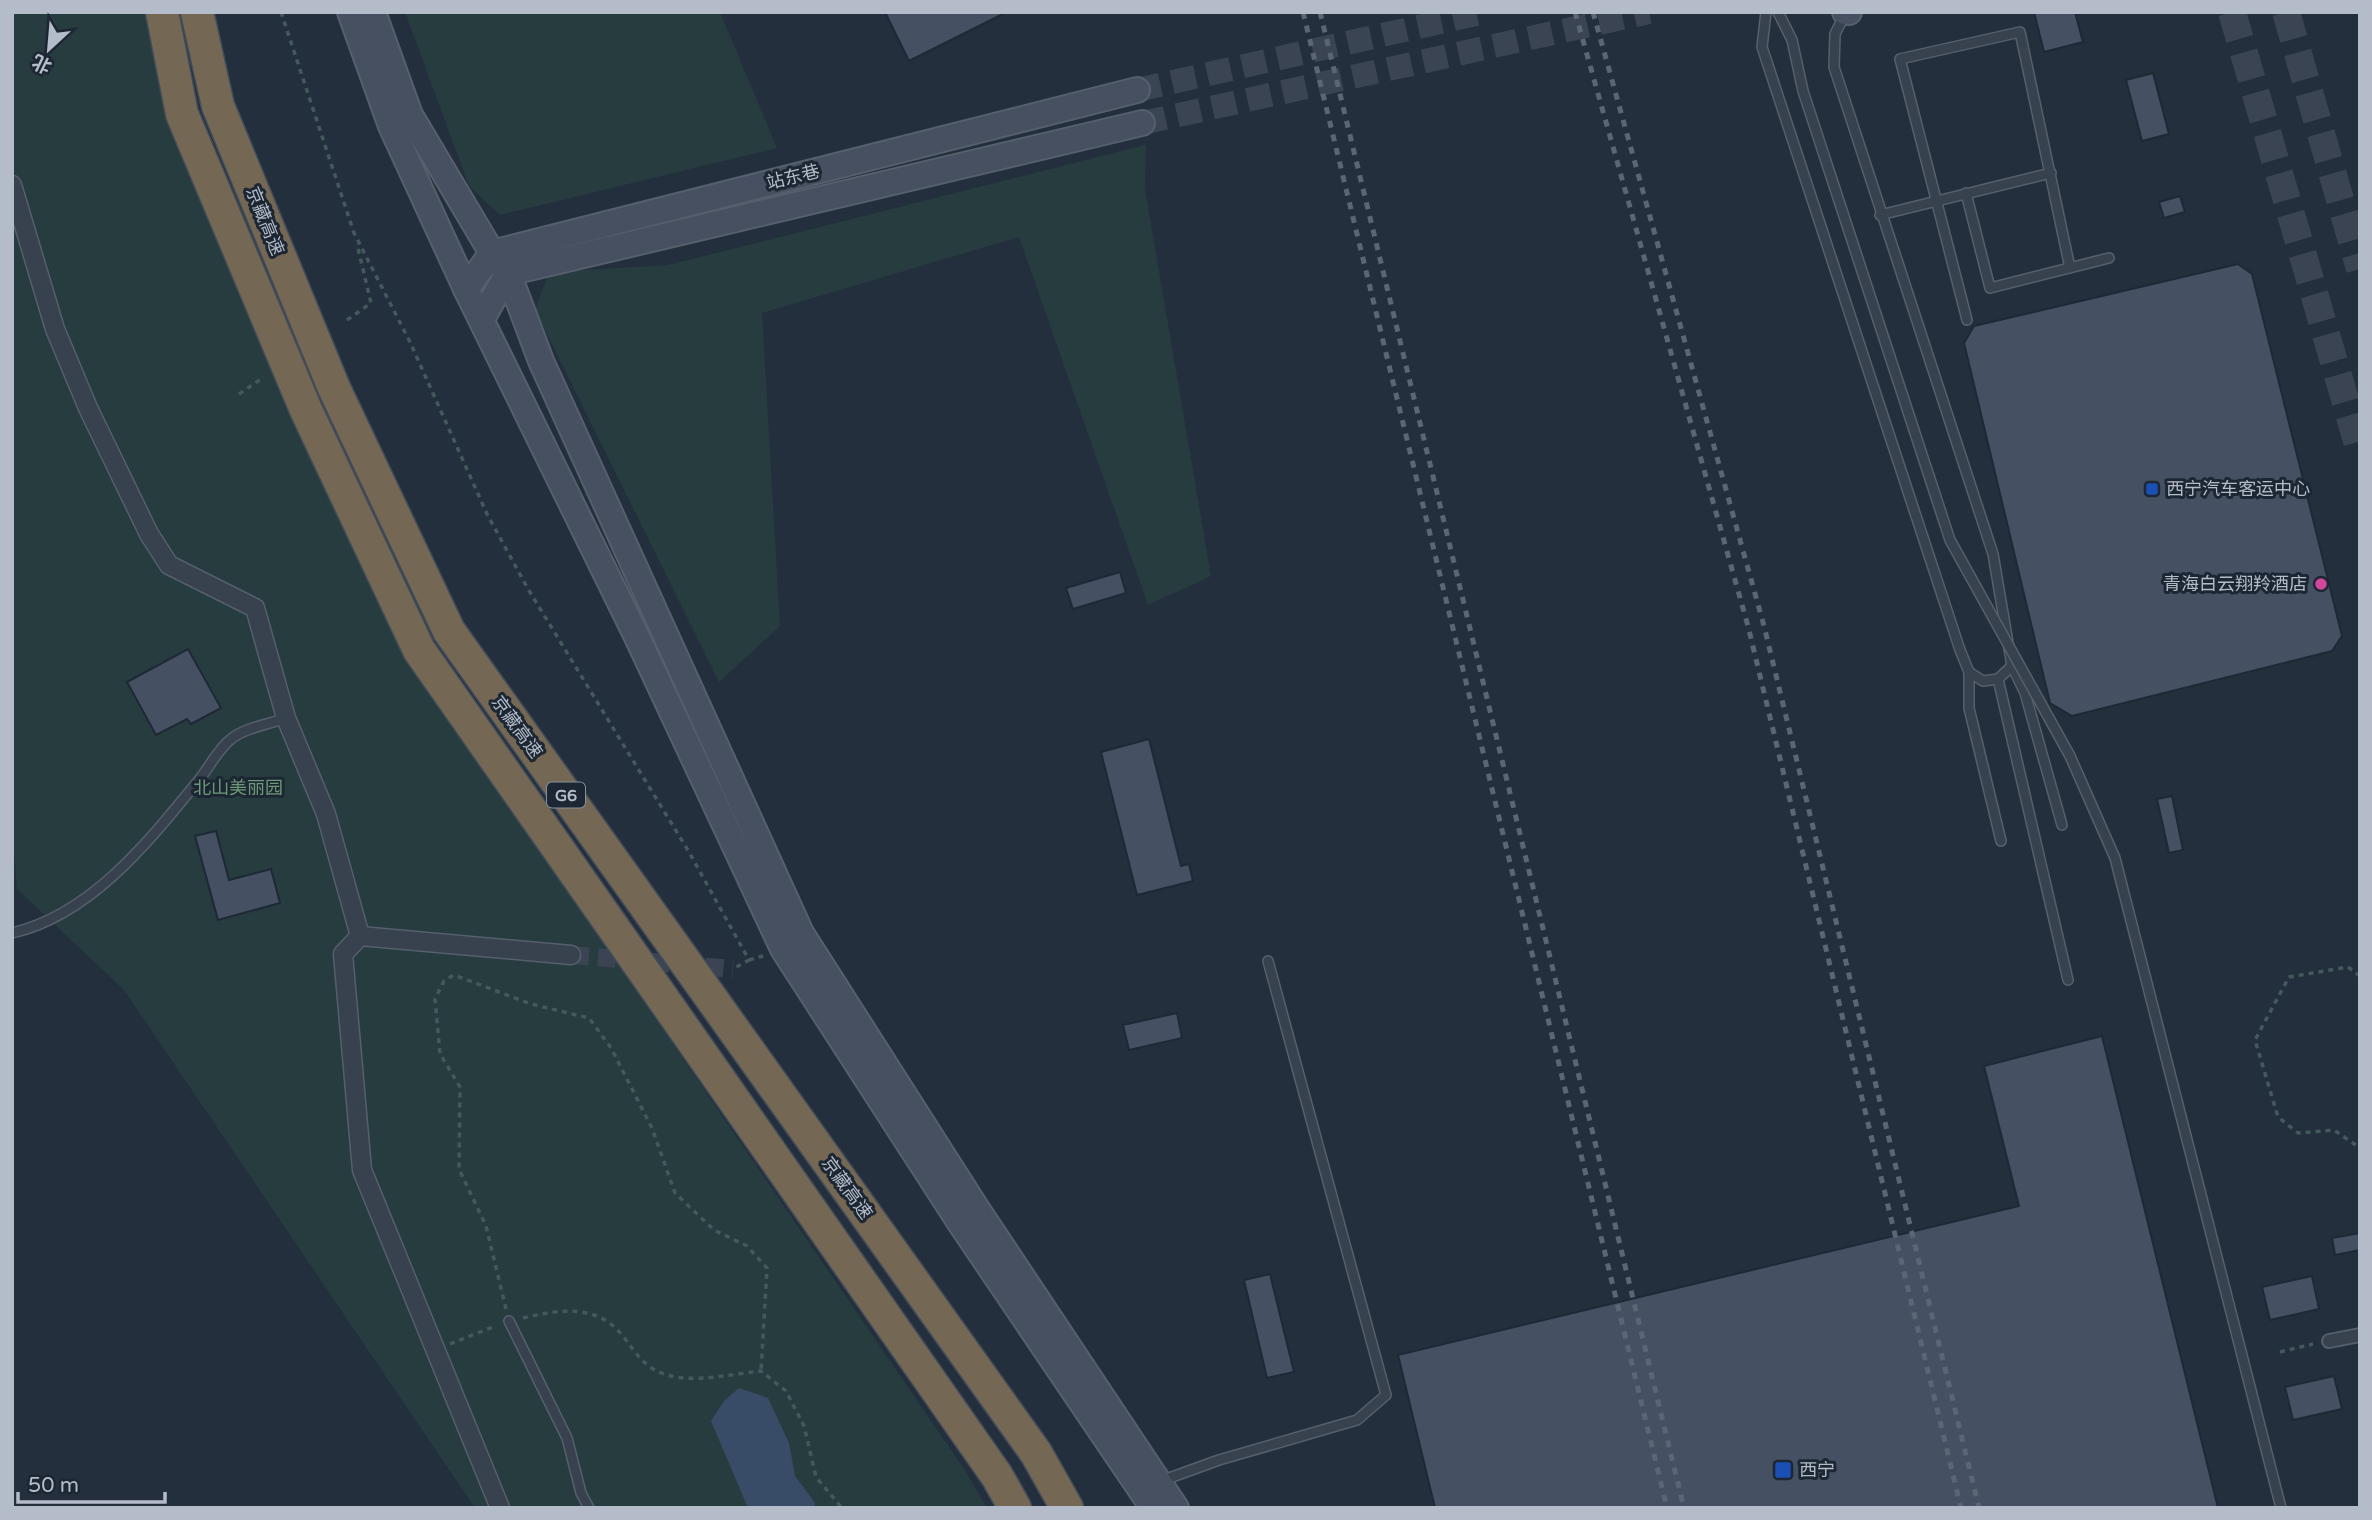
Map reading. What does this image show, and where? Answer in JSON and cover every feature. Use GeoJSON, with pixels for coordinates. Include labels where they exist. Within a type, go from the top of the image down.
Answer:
{"type":"FeatureCollection","features":[{"type":"Feature","properties":{"kind":"highway","name":"京藏高速"},"geometry":{"type":"LineString","coordinates":[[162,12],[182,114],[306,410],[419,650],[981,1454],[1015,1508]]}},
{"type":"Feature","properties":{"kind":"highway","name":"京藏高速"},"geometry":{"type":"LineString","coordinates":[[197,12],[218,106],[334,388],[449,631],[1036,1453],[1067,1508]]}},
{"type":"Feature","properties":{"kind":"main road"},"geometry":{"type":"LineString","coordinates":[[350,12],[391,126],[466,289],[483,317],[783,949],[960,1223],[1153,1508]]}},
{"type":"Feature","properties":{"kind":"main road"},"geometry":{"type":"LineString","coordinates":[[373,12],[410,115],[492,253],[508,273],[541,361],[801,933],[977,1209],[1176,1508]]}},
{"type":"Feature","properties":{"kind":"main road","name":"站东巷"},"geometry":{"type":"LineString","coordinates":[[492,253],[1137,90]]}},
{"type":"Feature","properties":{"kind":"main road","name":"站东巷"},"geometry":{"type":"LineString","coordinates":[[508,273],[1142,123]]}},
{"type":"Feature","properties":{"kind":"main road"},"geometry":{"type":"LineString","coordinates":[[466,289],[492,253]]}},
{"type":"Feature","properties":{"kind":"main road"},"geometry":{"type":"LineString","coordinates":[[483,317],[508,273]]}},
{"type":"Feature","properties":{"kind":"street"},"geometry":{"type":"LineString","coordinates":[[12,185],[55,329],[88,408],[149,534],[169,565],[255,608],[286,718],[326,814],[360,936]]}},
{"type":"Feature","properties":{"kind":"street"},"geometry":{"type":"LineString","coordinates":[[360,936],[570,955]]}},
{"type":"Feature","properties":{"kind":"street"},"geometry":{"type":"LineString","coordinates":[[360,936],[343,954],[362,1170],[500,1508]]}},
{"type":"Feature","properties":{"kind":"street"},"geometry":{"type":"LineString","coordinates":[[2329,1341],[2360,1335]]}},
{"type":"Feature","properties":{"kind":"lane"},"geometry":{"type":"LineString","coordinates":[[1766,12],[1762,47],[1969,672],[1969,708],[2001,841]]}},
{"type":"Feature","properties":{"kind":"lane"},"geometry":{"type":"LineString","coordinates":[[1778,12],[1792,40],[1803,91],[1950,540],[2070,756],[2115,858],[2281,1508]]}},
{"type":"Feature","properties":{"kind":"lane"},"geometry":{"type":"LineString","coordinates":[[1846,12],[1835,34],[1833,67],[1993,554],[2012,666],[2025,693],[2062,825]]}},
{"type":"Feature","properties":{"kind":"lane"},"geometry":{"type":"LineString","coordinates":[[1967,320],[1900,59],[2021,32],[2070,268]]}},
{"type":"Feature","properties":{"kind":"lane"},"geometry":{"type":"LineString","coordinates":[[1880,215],[2051,173]]}},
{"type":"Feature","properties":{"kind":"lane"},"geometry":{"type":"LineString","coordinates":[[1966,193],[1990,288],[2109,258]]}},
{"type":"Feature","properties":{"kind":"lane"},"geometry":{"type":"LineString","coordinates":[[1969,672],[1983,681],[1998,679],[2012,666]]}},
{"type":"Feature","properties":{"kind":"lane"},"geometry":{"type":"LineString","coordinates":[[1998,679],[2068,980]]}},
{"type":"Feature","properties":{"kind":"lane"},"geometry":{"type":"LineString","coordinates":[[12,933],[34,928],[75,908],[112,877],[198,782],[231,738],[286,718]]}},
{"type":"Feature","properties":{"kind":"lane"},"geometry":{"type":"LineString","coordinates":[[1160,1482],[1219,1460],[1357,1420],[1386,1395],[1268,961]]}},
{"type":"Feature","properties":{"kind":"lane"},"geometry":{"type":"LineString","coordinates":[[509,1321],[567,1437],[581,1493],[589,1508]]}},
{"type":"Feature","properties":{"kind":"path"},"geometry":{"type":"LineString","coordinates":[[281,12],[354,231],[372,303],[347,320]]}},
{"type":"Feature","properties":{"kind":"path"},"geometry":{"type":"LineString","coordinates":[[354,231],[410,342],[493,525],[528,589],[689,852],[749,960],[733,970]]}},
{"type":"Feature","properties":{"kind":"path"},"geometry":{"type":"LineString","coordinates":[[239,394],[265,376]]}},
{"type":"Feature","properties":{"kind":"path"},"geometry":{"type":"LineString","coordinates":[[2360,976],[2347,967],[2289,977],[2255,1040],[2278,1117],[2298,1133],[2334,1130],[2360,1148]]}},
{"type":"Feature","properties":{"kind":"path"},"geometry":{"type":"LineString","coordinates":[[509,1321],[486,1226],[459,1169],[460,1087],[440,1054],[435,999],[444,981],[454,975],[531,1004],[589,1018],[611,1048],[652,1128],[674,1193],[714,1230],[747,1246],[767,1268],[761,1371]]}},
{"type":"Feature","properties":{"kind":"path"},"geometry":{"type":"LineString","coordinates":[[435,1351],[509,1321],[563,1309],[594,1314],[621,1332],[640,1361],[666,1375],[694,1377],[761,1371],[786,1391],[804,1426],[816,1477],[842,1508]]}},
{"type":"Feature","properties":{"kind":"path"},"geometry":{"type":"LineString","coordinates":[[2280,1352],[2329,1341]]}},
{"type":"Feature","properties":{"kind":"green space","name":"北山美丽园"},"geometry":{"type":"Polygon","coordinates":[[[12,12],[155,12],[186,125],[458,718],[612,955],[964,1469],[987,1508],[475,1508],[124,990],[17,889],[12,828],[12,12]]]}},
{"type":"Feature","properties":{"kind":"green space"},"geometry":{"type":"Polygon","coordinates":[[[405,12],[720,12],[777,148],[500,215],[469,186],[405,12]]]}},
{"type":"Feature","properties":{"kind":"green space"},"geometry":{"type":"Polygon","coordinates":[[[1146,145],[1145,189],[1211,576],[1148,605],[1019,237],[762,313],[780,626],[719,682],[535,310],[549,272],[668,265],[1146,145]]]}},
{"type":"Feature","properties":{"kind":"water"},"geometry":{"type":"Polygon","coordinates":[[[739,1388],[768,1398],[789,1443],[795,1476],[815,1503],[814,1508],[748,1508],[711,1421],[724,1401],[739,1388]]]}},
{"type":"Feature","properties":{"kind":"building"},"geometry":{"type":"Polygon","coordinates":[[[885,12],[1007,12],[909,61],[885,12]]]}},
{"type":"Feature","properties":{"kind":"building"},"geometry":{"type":"Polygon","coordinates":[[[2034,12],[2075,12],[2083,42],[2044,52],[2034,12]]]}},
{"type":"Feature","properties":{"kind":"building"},"geometry":{"type":"Polygon","coordinates":[[[2153,73],[2169,134],[2142,141],[2126,80],[2153,73]]]}},
{"type":"Feature","properties":{"kind":"building"},"geometry":{"type":"Polygon","coordinates":[[[2180,196],[2185,212],[2164,218],[2159,202],[2180,196]]]}},
{"type":"Feature","properties":{"kind":"building","name":"西宁汽车客运中心"},"geometry":{"type":"Polygon","coordinates":[[[2238,264],[2252,274],[2342,636],[2332,651],[2072,716],[2050,703],[1964,343],[1974,326],[2238,264]]]}},
{"type":"Feature","properties":{"kind":"building"},"geometry":{"type":"Polygon","coordinates":[[[1120,572],[1126,593],[1073,609],[1066,588],[1120,572]]]}},
{"type":"Feature","properties":{"kind":"building"},"geometry":{"type":"Polygon","coordinates":[[[188,649],[221,708],[191,724],[187,719],[156,735],[127,682],[188,649]]]}},
{"type":"Feature","properties":{"kind":"building"},"geometry":{"type":"Polygon","coordinates":[[[1149,739],[1181,866],[1189,864],[1193,881],[1137,895],[1101,752],[1149,739]]]}},
{"type":"Feature","properties":{"kind":"building"},"geometry":{"type":"Polygon","coordinates":[[[2172,796],[2183,850],[2169,853],[2157,799],[2172,796]]]}},
{"type":"Feature","properties":{"kind":"building"},"geometry":{"type":"Polygon","coordinates":[[[216,831],[229,880],[271,869],[280,903],[218,920],[195,836],[216,831]]]}},
{"type":"Feature","properties":{"kind":"building"},"geometry":{"type":"Polygon","coordinates":[[[1177,1013],[1182,1038],[1129,1050],[1123,1025],[1177,1013]]]}},
{"type":"Feature","properties":{"kind":"building"},"geometry":{"type":"Polygon","coordinates":[[[2102,1036],[2218,1508],[1435,1508],[1398,1355],[2019,1206],[1984,1066],[2102,1036]]]}},
{"type":"Feature","properties":{"kind":"building"},"geometry":{"type":"Polygon","coordinates":[[[2360,1233],[2360,1250],[2335,1255],[2332,1238],[2360,1233]]]}},
{"type":"Feature","properties":{"kind":"building"},"geometry":{"type":"Polygon","coordinates":[[[1270,1274],[1294,1372],[1267,1378],[1244,1280],[1270,1274]]]}},
{"type":"Feature","properties":{"kind":"building"},"geometry":{"type":"Polygon","coordinates":[[[2312,1276],[2319,1309],[2270,1320],[2262,1287],[2312,1276]]]}},
{"type":"Feature","properties":{"kind":"building"},"geometry":{"type":"Polygon","coordinates":[[[2334,1376],[2342,1409],[2293,1420],[2285,1387],[2334,1376]]]}},
{"type":"Feature","properties":{"kind":"tunnel"},"geometry":{"type":"LineString","coordinates":[[1137,90],[1485,12]]}},
{"type":"Feature","properties":{"kind":"tunnel"},"geometry":{"type":"LineString","coordinates":[[1142,123],[1649,12]]}},
{"type":"Feature","properties":{"kind":"tunnel"},"geometry":{"type":"LineString","coordinates":[[2232,12],[2360,451]]}},
{"type":"Feature","properties":{"kind":"tunnel"},"geometry":{"type":"LineString","coordinates":[[2286,12],[2360,269]]}},
{"type":"Feature","properties":{"kind":"tunnel"},"geometry":{"type":"LineString","coordinates":[[571,955],[733,969]]}},
{"type":"Feature","properties":{"kind":"railway"},"geometry":{"type":"LineString","coordinates":[[1303,12],[1667,1508]]}},
{"type":"Feature","properties":{"kind":"railway"},"geometry":{"type":"LineString","coordinates":[[1320,12],[1684,1508]]}},
{"type":"Feature","properties":{"kind":"railway"},"geometry":{"type":"LineString","coordinates":[[1575,12],[1748,626],[1961,1508]]}},
{"type":"Feature","properties":{"kind":"railway"},"geometry":{"type":"LineString","coordinates":[[1593,12],[1764,626],[1979,1508]]}},
{"type":"Feature","properties":{"kind":"place","name":"西宁汽车客运中心"},"geometry":{"type":"Point","coordinates":[2152,489]}},
{"type":"Feature","properties":{"kind":"place","name":"青海白云翔羚酒店"},"geometry":{"type":"Point","coordinates":[2321,584]}},
{"type":"Feature","properties":{"kind":"place","name":"西宁"},"geometry":{"type":"Point","coordinates":[1783,1470]}}]}
